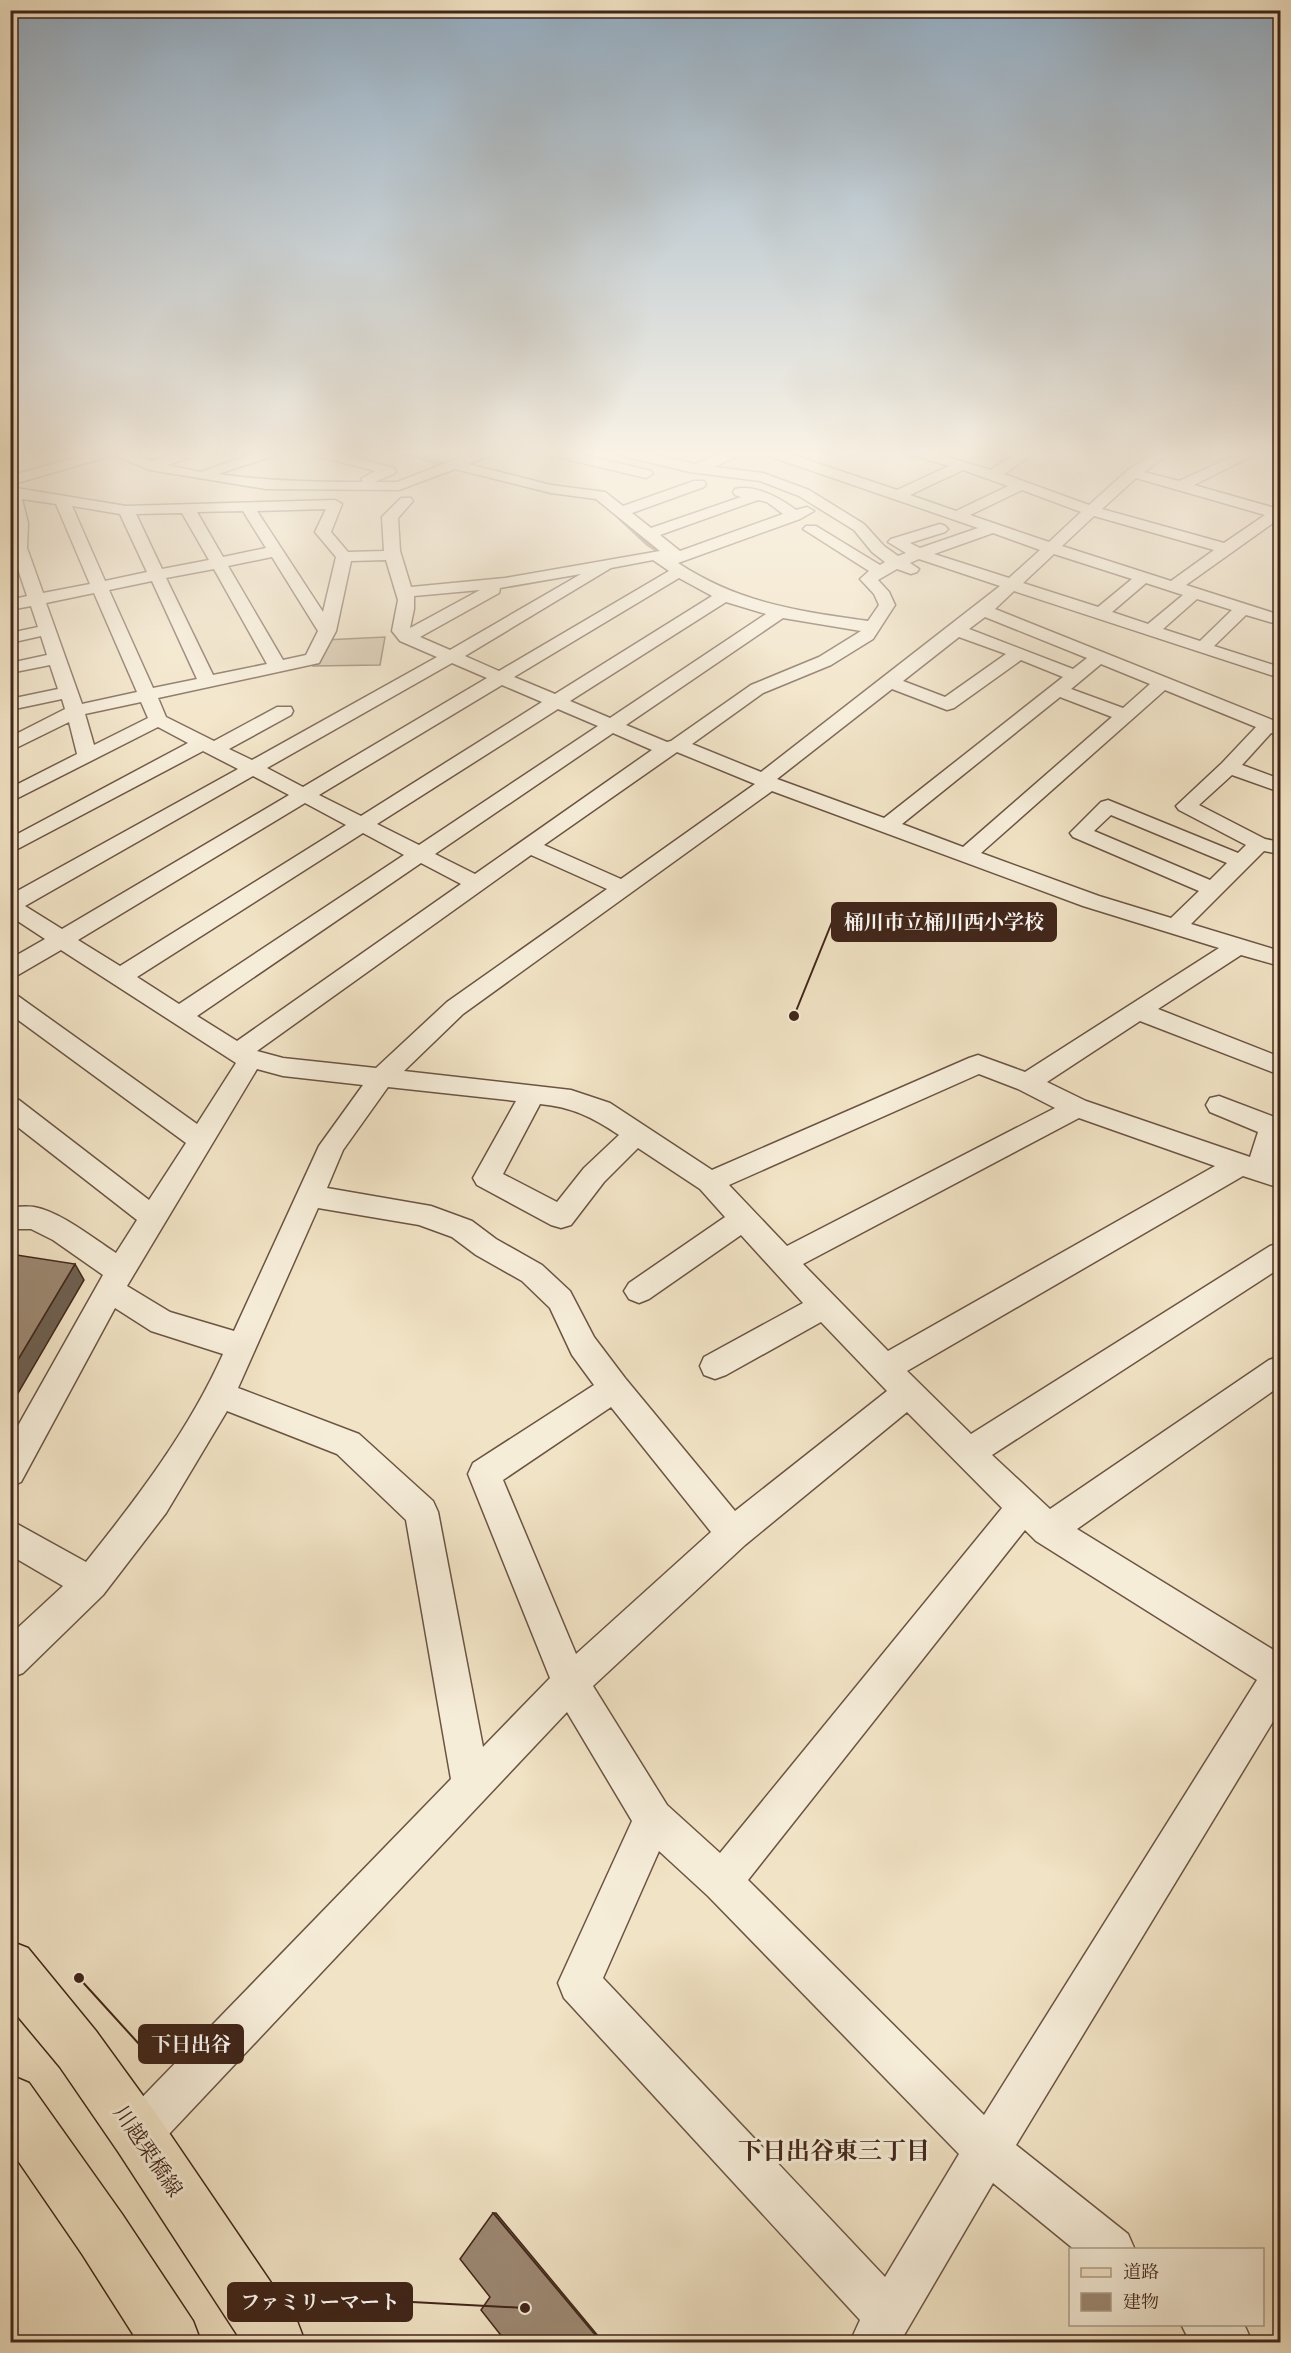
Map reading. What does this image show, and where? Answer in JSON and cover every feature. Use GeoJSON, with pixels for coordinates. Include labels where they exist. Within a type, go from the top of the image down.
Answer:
{"type":"FeatureCollection","features":[{"type":"Feature","properties":{"kind":"main road","name":"川越栗橋線"},"geometry":{"type":"LineString","coordinates":[[10,1966],[78,2049],[138,2134],[276,2343]]}},
{"type":"Feature","properties":{"kind":"main road"},"geometry":{"type":"LineString","coordinates":[[10,2102],[102,2234],[172,2343]]}},
{"type":"Feature","properties":{"kind":"street"},"geometry":{"type":"LineString","coordinates":[[20,562],[37,600],[69,692],[88,757]]}},
{"type":"Feature","properties":{"kind":"street"},"geometry":{"type":"LineString","coordinates":[[88,562],[158,720],[476,884]]}},
{"type":"Feature","properties":{"kind":"street"},"geometry":{"type":"LineString","coordinates":[[150,562],[207,681]]}},
{"type":"Feature","properties":{"kind":"street"},"geometry":{"type":"LineString","coordinates":[[10,605],[225,562]]}},
{"type":"Feature","properties":{"kind":"street"},"geometry":{"type":"LineString","coordinates":[[284,562],[327,631]]}},
{"type":"Feature","properties":{"kind":"street"},"geometry":{"type":"LineString","coordinates":[[10,746],[75,711],[314,659],[327,631],[343,562]]}},
{"type":"Feature","properties":{"kind":"street"},"geometry":{"type":"LineString","coordinates":[[396,562],[407,592],[405,618],[401,631],[406,637],[612,725],[1091,901],[1281,959]]}},
{"type":"Feature","properties":{"kind":"street"},"geometry":{"type":"LineString","coordinates":[[407,592],[505,583],[627,562]]}},
{"type":"Feature","properties":{"kind":"street"},"geometry":{"type":"LineString","coordinates":[[670,562],[724,596],[781,612],[871,627]]}},
{"type":"Feature","properties":{"kind":"street"},"geometry":{"type":"LineString","coordinates":[[10,969],[503,678],[680,562]]}},
{"type":"Feature","properties":{"kind":"street"},"geometry":{"type":"LineString","coordinates":[[864,562],[879,571]]}},
{"type":"Feature","properties":{"kind":"street"},"geometry":{"type":"LineString","coordinates":[[10,1472],[115,1281],[201,1140],[244,1056],[529,846],[757,689],[825,661],[867,635],[888,605],[881,592],[868,579],[879,571],[900,562]]}},
{"type":"Feature","properties":{"kind":"street"},"geometry":{"type":"LineString","coordinates":[[943,562],[1272,670],[1281,651]]}},
{"type":"Feature","properties":{"kind":"street"},"geometry":{"type":"LineString","coordinates":[[10,1660],[91,1583],[154,1502],[220,1395],[332,1146],[381,1078],[454,1008],[767,781],[983,610],[1036,562]]}},
{"type":"Feature","properties":{"kind":"street"},"geometry":{"type":"LineString","coordinates":[[1095,562],[1281,620]]}},
{"type":"Feature","properties":{"kind":"street"},"geometry":{"type":"LineString","coordinates":[[1174,586],[1209,562]]}},
{"type":"Feature","properties":{"kind":"street"},"geometry":{"type":"LineString","coordinates":[[219,563],[277,666]]}},
{"type":"Feature","properties":{"kind":"street"},"geometry":{"type":"LineString","coordinates":[[897,563],[927,574]]}},
{"type":"Feature","properties":{"kind":"street"},"geometry":{"type":"LineString","coordinates":[[604,567],[452,656],[10,905],[244,1056],[283,1066],[562,1097],[601,1110],[710,1182],[824,1306],[968,1454],[1036,1519],[1281,1676],[936,2233],[882,2329],[579,1983],[653,1819]]}},
{"type":"Feature","properties":{"kind":"street"},"geometry":{"type":"LineString","coordinates":[[1101,613],[1144,577]]}},
{"type":"Feature","properties":{"kind":"street"},"geometry":{"type":"LineString","coordinates":[[406,637],[505,583]]}},
{"type":"Feature","properties":{"kind":"street"},"geometry":{"type":"LineString","coordinates":[[1151,630],[1195,593]]}},
{"type":"Feature","properties":{"kind":"street"},"geometry":{"type":"LineString","coordinates":[[120,977],[724,596]]}},
{"type":"Feature","properties":{"kind":"street"},"geometry":{"type":"LineString","coordinates":[[1203,647],[1244,608]]}},
{"type":"Feature","properties":{"kind":"street"},"geometry":{"type":"LineString","coordinates":[[983,610],[1274,728],[1186,806],[1270,846]]}},
{"type":"Feature","properties":{"kind":"street"},"geometry":{"type":"LineString","coordinates":[[179,1016],[781,612]]}},
{"type":"Feature","properties":{"kind":"street"},"geometry":{"type":"LineString","coordinates":[[10,638],[47,630]]}},
{"type":"Feature","properties":{"kind":"street"},"geometry":{"type":"LineString","coordinates":[[957,630],[1075,676]]}},
{"type":"Feature","properties":{"kind":"street"},"geometry":{"type":"LineString","coordinates":[[890,682],[947,704],[1019,653]]}},
{"type":"Feature","properties":{"kind":"street"},"geometry":{"type":"LineString","coordinates":[[10,668],[57,658]]}},
{"type":"Feature","properties":{"kind":"street"},"geometry":{"type":"LineString","coordinates":[[887,826],[1098,658]]}},
{"type":"Feature","properties":{"kind":"street"},"geometry":{"type":"LineString","coordinates":[[966,855],[1162,683]]}},
{"type":"Feature","properties":{"kind":"street"},"geometry":{"type":"LineString","coordinates":[[1057,690],[1125,715]]}},
{"type":"Feature","properties":{"kind":"street"},"geometry":{"type":"LineString","coordinates":[[10,705],[69,692]]}},
{"type":"Feature","properties":{"kind":"street"},"geometry":{"type":"LineString","coordinates":[[10,847],[208,746],[284,711]]}},
{"type":"Feature","properties":{"kind":"street"},"geometry":{"type":"LineString","coordinates":[[10,796],[158,720]]}},
{"type":"Feature","properties":{"kind":"street"},"geometry":{"type":"LineString","coordinates":[[1229,767],[1281,786]]}},
{"type":"Feature","properties":{"kind":"street"},"geometry":{"type":"LineString","coordinates":[[1213,890],[1080,832],[1108,806],[1242,862]]}},
{"type":"Feature","properties":{"kind":"street"},"geometry":{"type":"LineString","coordinates":[[529,846],[622,888]]}},
{"type":"Feature","properties":{"kind":"street"},"geometry":{"type":"LineString","coordinates":[[1175,927],[1242,862],[1270,846]]}},
{"type":"Feature","properties":{"kind":"street"},"geometry":{"type":"LineString","coordinates":[[1027,1083],[1238,946]]}},
{"type":"Feature","properties":{"kind":"street"},"geometry":{"type":"LineString","coordinates":[[10,1002],[201,1140]]}},
{"type":"Feature","properties":{"kind":"street"},"geometry":{"type":"LineString","coordinates":[[1138,1011],[1281,1066]]}},
{"type":"Feature","properties":{"kind":"street"},"geometry":{"type":"LineString","coordinates":[[710,1182],[978,1064],[1027,1083],[1077,1108],[1260,1171]]}},
{"type":"Feature","properties":{"kind":"street"},"geometry":{"type":"LineString","coordinates":[[532,1095],[487,1178],[561,1217],[594,1175],[637,1133]]}},
{"type":"Feature","properties":{"kind":"street"},"geometry":{"type":"LineString","coordinates":[[138,2134],[570,1683],[733,1534],[896,1380],[1260,1171],[1273,1127],[1219,1105]]}},
{"type":"Feature","properties":{"kind":"street"},"geometry":{"type":"LineString","coordinates":[[10,1107],[153,1218]]}},
{"type":"Feature","properties":{"kind":"street"},"geometry":{"type":"LineString","coordinates":[[784,1261],[1077,1108]]}},
{"type":"Feature","properties":{"kind":"street"},"geometry":{"type":"LineString","coordinates":[[309,1196],[421,1214],[462,1229],[486,1247],[532,1273],[560,1300],[583,1346],[614,1388],[733,1534]]}},
{"type":"Feature","properties":{"kind":"street"},"geometry":{"type":"LineString","coordinates":[[10,1218],[34,1218],[63,1232],[161,1322],[243,1347]]}},
{"type":"Feature","properties":{"kind":"street"},"geometry":{"type":"LineString","coordinates":[[639,1291],[743,1218]]}},
{"type":"Feature","properties":{"kind":"street"},"geometry":{"type":"LineString","coordinates":[[968,1454],[1281,1254]]}},
{"type":"Feature","properties":{"kind":"street"},"geometry":{"type":"LineString","coordinates":[[715,1366],[824,1306]]}},
{"type":"Feature","properties":{"kind":"street"},"geometry":{"type":"LineString","coordinates":[[722,1882],[1036,1519],[1281,1369]]}},
{"type":"Feature","properties":{"kind":"street"},"geometry":{"type":"LineString","coordinates":[[614,1388],[484,1474],[570,1683],[653,1819],[722,1882],[987,2150],[1110,2248]]}},
{"type":"Feature","properties":{"kind":"street"},"geometry":{"type":"LineString","coordinates":[[220,1395],[348,1444],[421,1512],[471,1784]]}},
{"type":"Feature","properties":{"kind":"street"},"geometry":{"type":"LineString","coordinates":[[10,1536],[91,1583]]}},
{"type":"Feature","properties":{"kind":"street"},"geometry":{"type":"LineString","coordinates":[[1206,2326],[1228,2343]]}},
{"type":"Feature","properties":{"kind":"shaded area"},"geometry":{"type":"Polygon","coordinates":[[[385,637],[380,665],[313,666],[324,640],[385,637]]]}},
{"type":"Feature","properties":{"kind":"building"},"geometry":{"type":"Polygon","coordinates":[[[10,1254],[75,1264],[10,1373],[10,1254]]]}},
{"type":"Feature","properties":{"kind":"building"},"geometry":{"type":"Polygon","coordinates":[[[493,2213],[602,2343],[507,2343],[481,2310],[490,2297],[460,2259],[493,2213]]]}},
{"type":"Feature","properties":{"kind":"place","name":"桶川市立桶川西小学校"},"geometry":{"type":"Point","coordinates":[794,1016]}},
{"type":"Feature","properties":{"kind":"place","name":"下日出谷"},"geometry":{"type":"Point","coordinates":[79,1978]}},
{"type":"Feature","properties":{"kind":"place","name":"ファミリーマート"},"geometry":{"type":"Point","coordinates":[525,2308]}},
{"type":"Feature","properties":{"kind":"district","name":"下日出谷東三丁目"},"geometry":{"type":"Point","coordinates":[834,2151]}}]}
